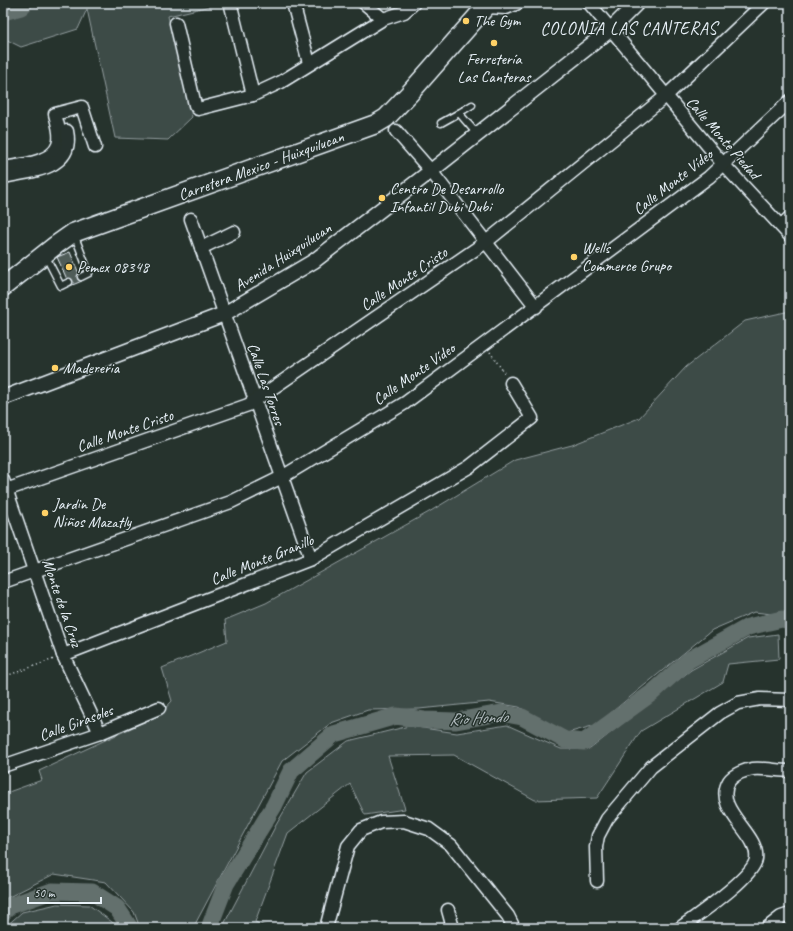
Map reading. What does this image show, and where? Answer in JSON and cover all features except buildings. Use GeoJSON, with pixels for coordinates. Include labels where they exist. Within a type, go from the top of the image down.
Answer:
{"type":"FeatureCollection","features":[{"type":"Feature","properties":{"kind":"main road","name":"Carretera Mexico - Huixquilucan"},"geometry":{"type":"LineString","coordinates":[[3,287],[73,233],[376,124],[386,118],[409,94],[488,5]]}},
{"type":"Feature","properties":{"kind":"street"},"geometry":{"type":"LineString","coordinates":[[293,3],[309,63]]}},
{"type":"Feature","properties":{"kind":"street"},"geometry":{"type":"LineString","coordinates":[[364,3],[383,19]]}},
{"type":"Feature","properties":{"kind":"street"},"geometry":{"type":"LineString","coordinates":[[176,23],[195,105],[198,109],[253,95],[281,82],[309,63],[383,19],[404,12],[414,3]]}},
{"type":"Feature","properties":{"kind":"street"},"geometry":{"type":"LineString","coordinates":[[488,5],[506,8],[518,3]]}},
{"type":"Feature","properties":{"kind":"street","name":"Calle Monte Piedad"},"geometry":{"type":"LineString","coordinates":[[589,3],[723,164],[790,236]]}},
{"type":"Feature","properties":{"kind":"street","name":"Avenida Huixquilucan"},"geometry":{"type":"LineString","coordinates":[[3,398],[224,314],[314,261],[610,30],[637,3]]}},
{"type":"Feature","properties":{"kind":"street","name":"Calle Monte Cristo"},"geometry":{"type":"LineString","coordinates":[[4,487],[240,407],[255,400],[486,242],[666,96],[764,3]]}},
{"type":"Feature","properties":{"kind":"street"},"geometry":{"type":"LineString","coordinates":[[231,6],[253,95]]}},
{"type":"Feature","properties":{"kind":"street","name":"Calle Monte Vídeo"},"geometry":{"type":"LineString","coordinates":[[3,582],[231,502],[282,477],[405,403],[709,177],[790,101]]}},
{"type":"Feature","properties":{"kind":"street"},"geometry":{"type":"LineString","coordinates":[[3,168],[42,159],[53,153],[58,145],[60,134],[55,114],[82,107],[95,147]]}},
{"type":"Feature","properties":{"kind":"street"},"geometry":{"type":"LineString","coordinates":[[3,176],[46,168],[59,161],[66,149],[68,135],[62,112]]}},
{"type":"Feature","properties":{"kind":"street"},"geometry":{"type":"LineString","coordinates":[[396,131],[431,171],[536,307]]}},
{"type":"Feature","properties":{"kind":"street"},"geometry":{"type":"LineString","coordinates":[[781,226],[790,217]]}},
{"type":"Feature","properties":{"kind":"street","name":"Calle Las Torres"},"geometry":{"type":"LineString","coordinates":[[191,219],[312,560]]}},
{"type":"Feature","properties":{"kind":"street"},"geometry":{"type":"LineString","coordinates":[[201,248],[234,232]]}},
{"type":"Feature","properties":{"kind":"street","name":"Calle Monte Granillo"},"geometry":{"type":"LineString","coordinates":[[63,656],[312,560],[469,467],[532,418],[511,383]]}},
{"type":"Feature","properties":{"kind":"street","name":"Monte de la Cruz"},"geometry":{"type":"LineString","coordinates":[[4,487],[63,656],[100,732]]}},
{"type":"Feature","properties":{"kind":"street"},"geometry":{"type":"LineString","coordinates":[[597,881],[598,836],[607,819],[651,767],[720,713],[738,703],[760,699],[790,700]]}},
{"type":"Feature","properties":{"kind":"street","name":"Calle Girasoles"},"geometry":{"type":"LineString","coordinates":[[3,766],[100,732],[159,708]]}},
{"type":"Feature","properties":{"kind":"street"},"geometry":{"type":"LineString","coordinates":[[680,928],[726,896],[752,867],[756,860],[756,853],[751,840],[734,817],[728,803],[726,792],[732,777],[753,770],[790,771]]}},
{"type":"Feature","properties":{"kind":"street"},"geometry":{"type":"LineString","coordinates":[[326,928],[348,846],[361,830],[381,822],[404,821],[429,830],[451,845],[508,916],[514,928]]}},
{"type":"Feature","properties":{"kind":"street"},"geometry":{"type":"LineString","coordinates":[[448,910],[453,928]]}},
{"type":"Feature","properties":{"kind":"street"},"geometry":{"type":"LineString","coordinates":[[767,928],[781,917],[790,914]]}},
{"type":"Feature","properties":{"kind":"lane"},"geometry":{"type":"LineString","coordinates":[[441,123],[459,114],[472,105]]}},
{"type":"Feature","properties":{"kind":"lane"},"geometry":{"type":"LineString","coordinates":[[459,114],[477,134]]}},
{"type":"Feature","properties":{"kind":"lane"},"geometry":{"type":"LineString","coordinates":[[73,233],[89,273],[81,277]]}},
{"type":"Feature","properties":{"kind":"lane"},"geometry":{"type":"LineString","coordinates":[[44,254],[61,286],[69,282]]}},
{"type":"Feature","properties":{"kind":"path"},"geometry":{"type":"LineString","coordinates":[[484,344],[511,383]]}},
{"type":"Feature","properties":{"kind":"path"},"geometry":{"type":"LineString","coordinates":[[3,678],[63,656]]}},
{"type":"Feature","properties":{"kind":"shaded area"},"geometry":{"type":"Polygon","coordinates":[[[3,3],[223,3],[168,16],[192,117],[168,140],[115,138],[87,9],[78,29],[21,47],[3,38],[3,3]]]}},
{"type":"Feature","properties":{"kind":"shaded area"},"geometry":{"type":"Polygon","coordinates":[[[790,311],[790,616],[754,612],[712,630],[596,725],[567,733],[519,707],[489,702],[419,709],[368,710],[331,723],[282,761],[193,928],[140,928],[134,912],[106,882],[54,874],[3,900],[3,794],[42,780],[39,771],[159,715],[172,701],[162,668],[227,641],[225,620],[266,603],[429,512],[515,460],[572,445],[639,418],[686,367],[745,321],[790,311]]]}},
{"type":"Feature","properties":{"kind":"shaded area"},"geometry":{"type":"Polygon","coordinates":[[[778,634],[779,659],[728,664],[723,682],[641,731],[597,798],[535,800],[454,755],[388,756],[405,809],[365,815],[350,784],[288,833],[255,922],[270,928],[222,928],[276,825],[307,772],[348,741],[409,726],[457,733],[507,725],[561,749],[590,749],[691,670],[748,638],[778,634]]]}},
{"type":"Feature","properties":{"kind":"shaded area"},"geometry":{"type":"Polygon","coordinates":[[[57,904],[89,905],[120,928],[4,928],[22,912],[57,904]]]}},
{"type":"Feature","properties":{"kind":"waterway"},"geometry":{"type":"LineString","coordinates":[[3,12],[21,7],[25,3]]}},
{"type":"Feature","properties":{"kind":"waterway","name":"Rio Hondo"},"geometry":{"type":"LineString","coordinates":[[209,928],[226,884],[274,806],[291,771],[334,734],[396,716],[424,720],[456,721],[501,713],[522,717],[565,740],[584,742],[653,692],[689,660],[748,627],[782,619],[790,621]]}},
{"type":"Feature","properties":{"kind":"waterway","name":"Rio Hondo"},"geometry":{"type":"LineString","coordinates":[[3,913],[10,906],[52,891],[92,892],[117,908],[130,928]]}},
{"type":"Feature","properties":{"kind":"place","name":"The Gym"},"geometry":{"type":"Point","coordinates":[466,21]}},
{"type":"Feature","properties":{"kind":"place","name":"Ferretería Las Canteras"},"geometry":{"type":"Point","coordinates":[494,43]}},
{"type":"Feature","properties":{"kind":"place","name":"Centro De Desarrollo Infantil Dubi Dubi"},"geometry":{"type":"Point","coordinates":[382,198]}},
{"type":"Feature","properties":{"kind":"place","name":"Wells Commerce Grupo"},"geometry":{"type":"Point","coordinates":[574,257]}},
{"type":"Feature","properties":{"kind":"place","name":"Pemex 08348"},"geometry":{"type":"Point","coordinates":[69,267]}},
{"type":"Feature","properties":{"kind":"place","name":"Madereria"},"geometry":{"type":"Point","coordinates":[55,368]}},
{"type":"Feature","properties":{"kind":"place","name":"Jardin De Niños Mazatly"},"geometry":{"type":"Point","coordinates":[45,513]}},
{"type":"Feature","properties":{"kind":"district","name":"COLONIA LAS CANTERAS"},"geometry":{"type":"Point","coordinates":[629,28]}}]}
